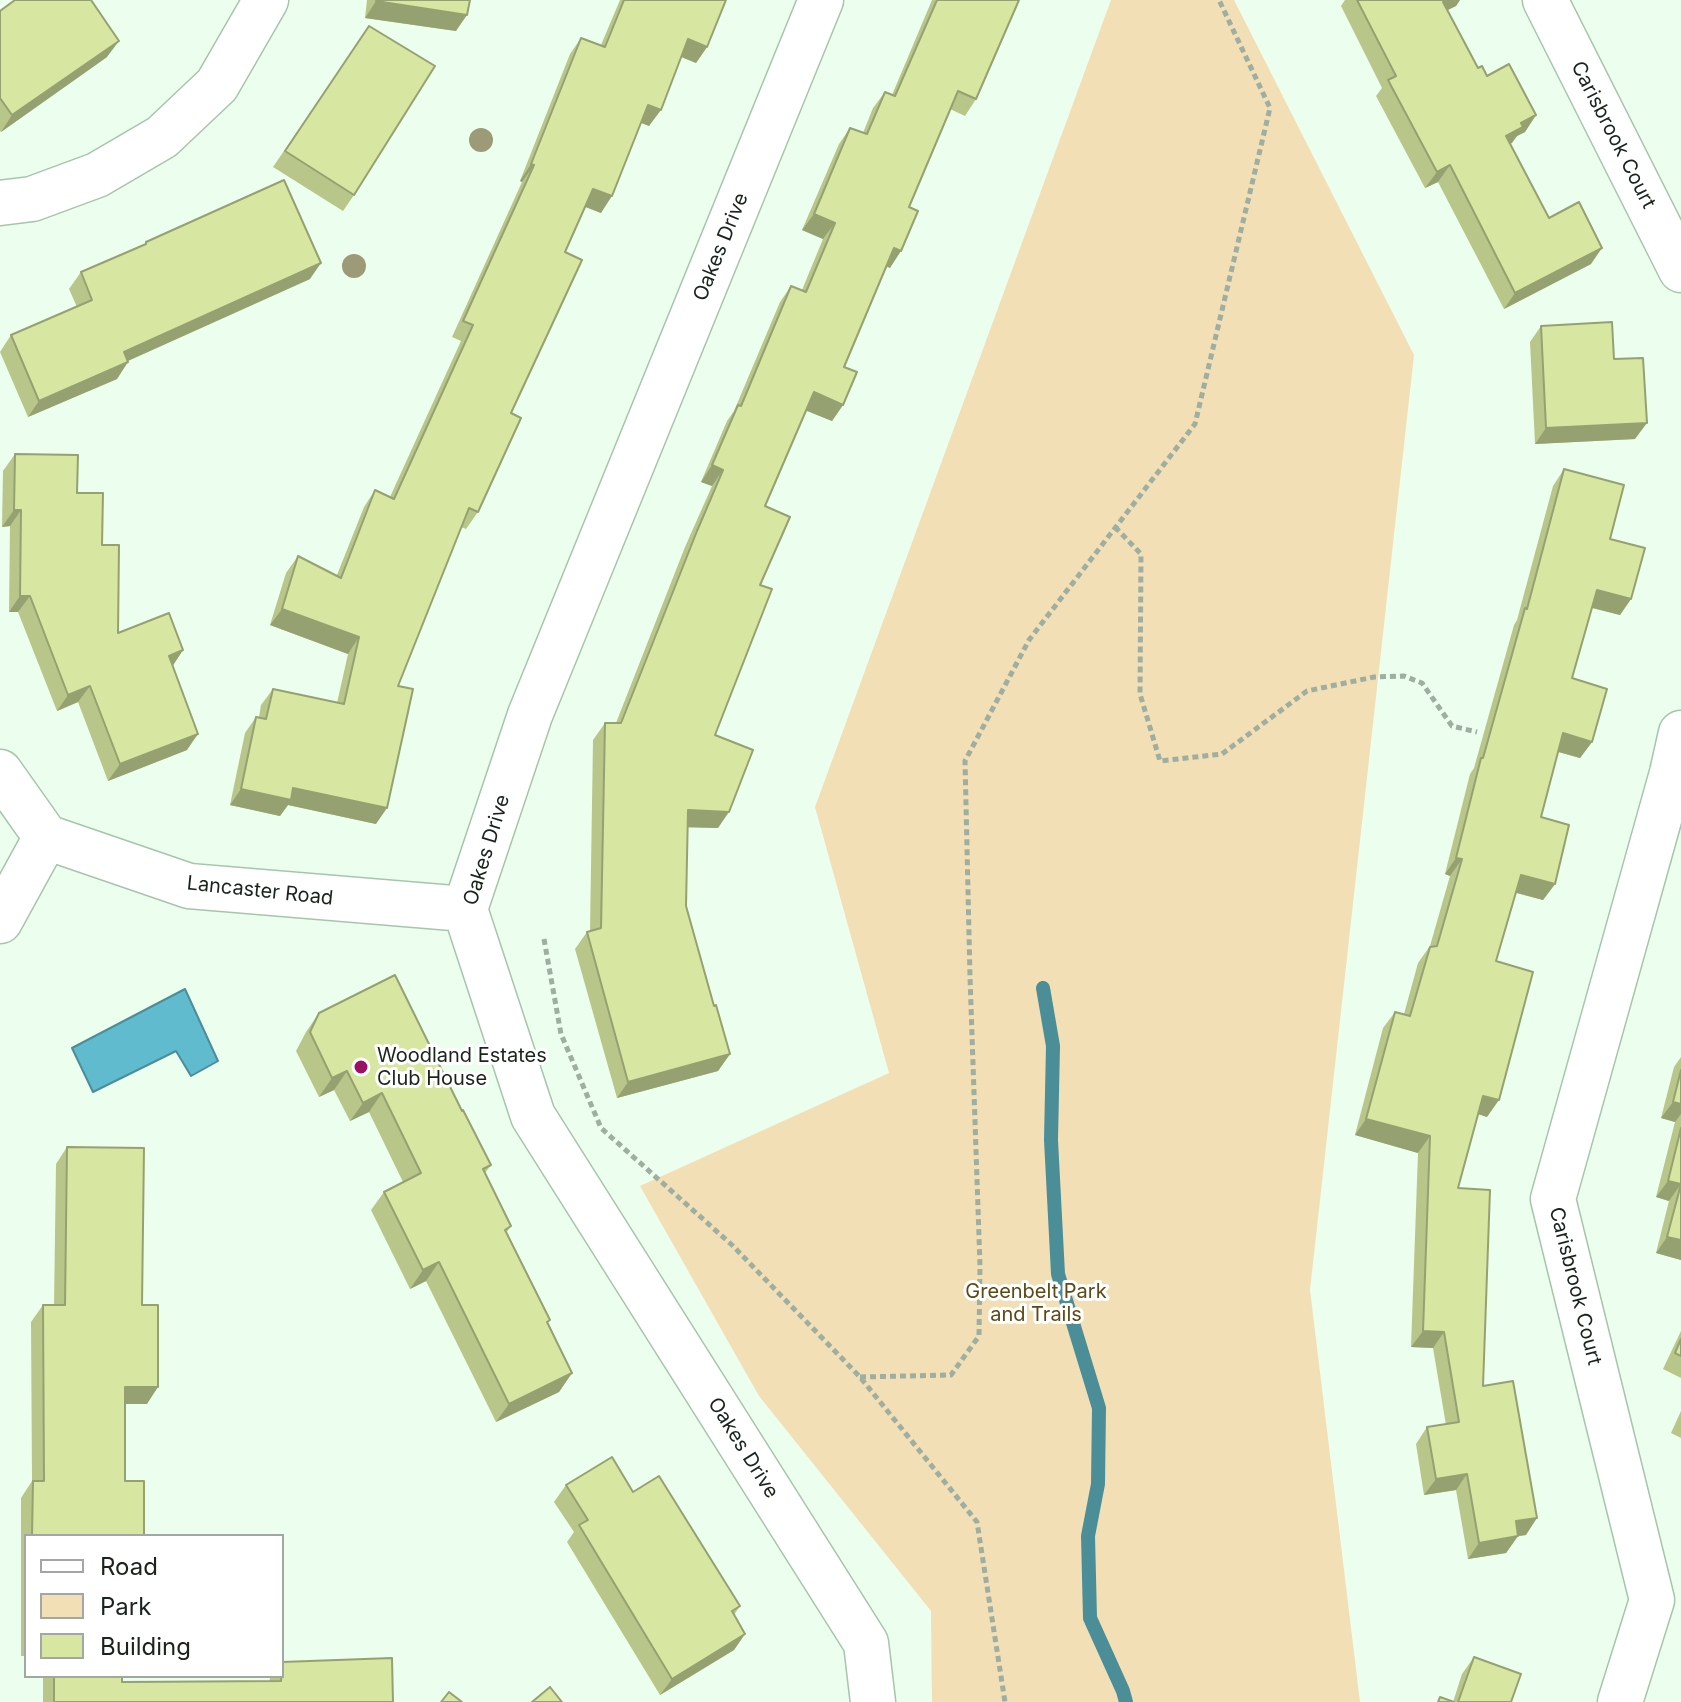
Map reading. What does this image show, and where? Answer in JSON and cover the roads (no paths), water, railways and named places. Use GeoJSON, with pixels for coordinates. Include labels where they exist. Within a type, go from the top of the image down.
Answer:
{"type":"FeatureCollection","features":[{"type":"Feature","properties":{"kind":"street"},"geometry":{"type":"LineString","coordinates":[[0,203],[32,199],[97,175],[162,137],[217,85],[266,0]]}},
{"type":"Feature","properties":{"kind":"street","name":"Oakes Drive"},"geometry":{"type":"LineString","coordinates":[[821,0],[530,715],[465,909],[533,1116],[866,1643],[873,1702]]}},
{"type":"Feature","properties":{"kind":"street","name":"Carisbrook Court"},"geometry":{"type":"LineString","coordinates":[[1545,0],[1681,270]]}},
{"type":"Feature","properties":{"kind":"street","name":"Carisbrook Court"},"geometry":{"type":"LineString","coordinates":[[1620,1702],[1652,1600],[1553,1199],[1681,733]]}},
{"type":"Feature","properties":{"kind":"street"},"geometry":{"type":"LineString","coordinates":[[0,772],[46,837],[0,921]]}},
{"type":"Feature","properties":{"kind":"street","name":"Lancaster Road"},"geometry":{"type":"LineString","coordinates":[[46,837],[189,886],[465,909]]}},
{"type":"Feature","properties":{"kind":"water"},"geometry":{"type":"Polygon","coordinates":[[[185,989],[218,1061],[191,1076],[176,1051],[93,1092],[72,1048],[185,989]]]}},
{"type":"Feature","properties":{"kind":"waterway"},"geometry":{"type":"LineString","coordinates":[[1043,988],[1053,1046],[1051,1140],[1058,1274],[1099,1408],[1098,1484],[1088,1536],[1090,1618],[1126,1702]]}},
{"type":"Feature","properties":{"kind":"place","name":"Woodland Estates Club House"},"geometry":{"type":"Point","coordinates":[361,1067]}},
{"type":"Feature","properties":{"kind":"park label","name":"Greenbelt Park and Trails"},"geometry":{"type":"Point","coordinates":[1036,1304]}}]}
